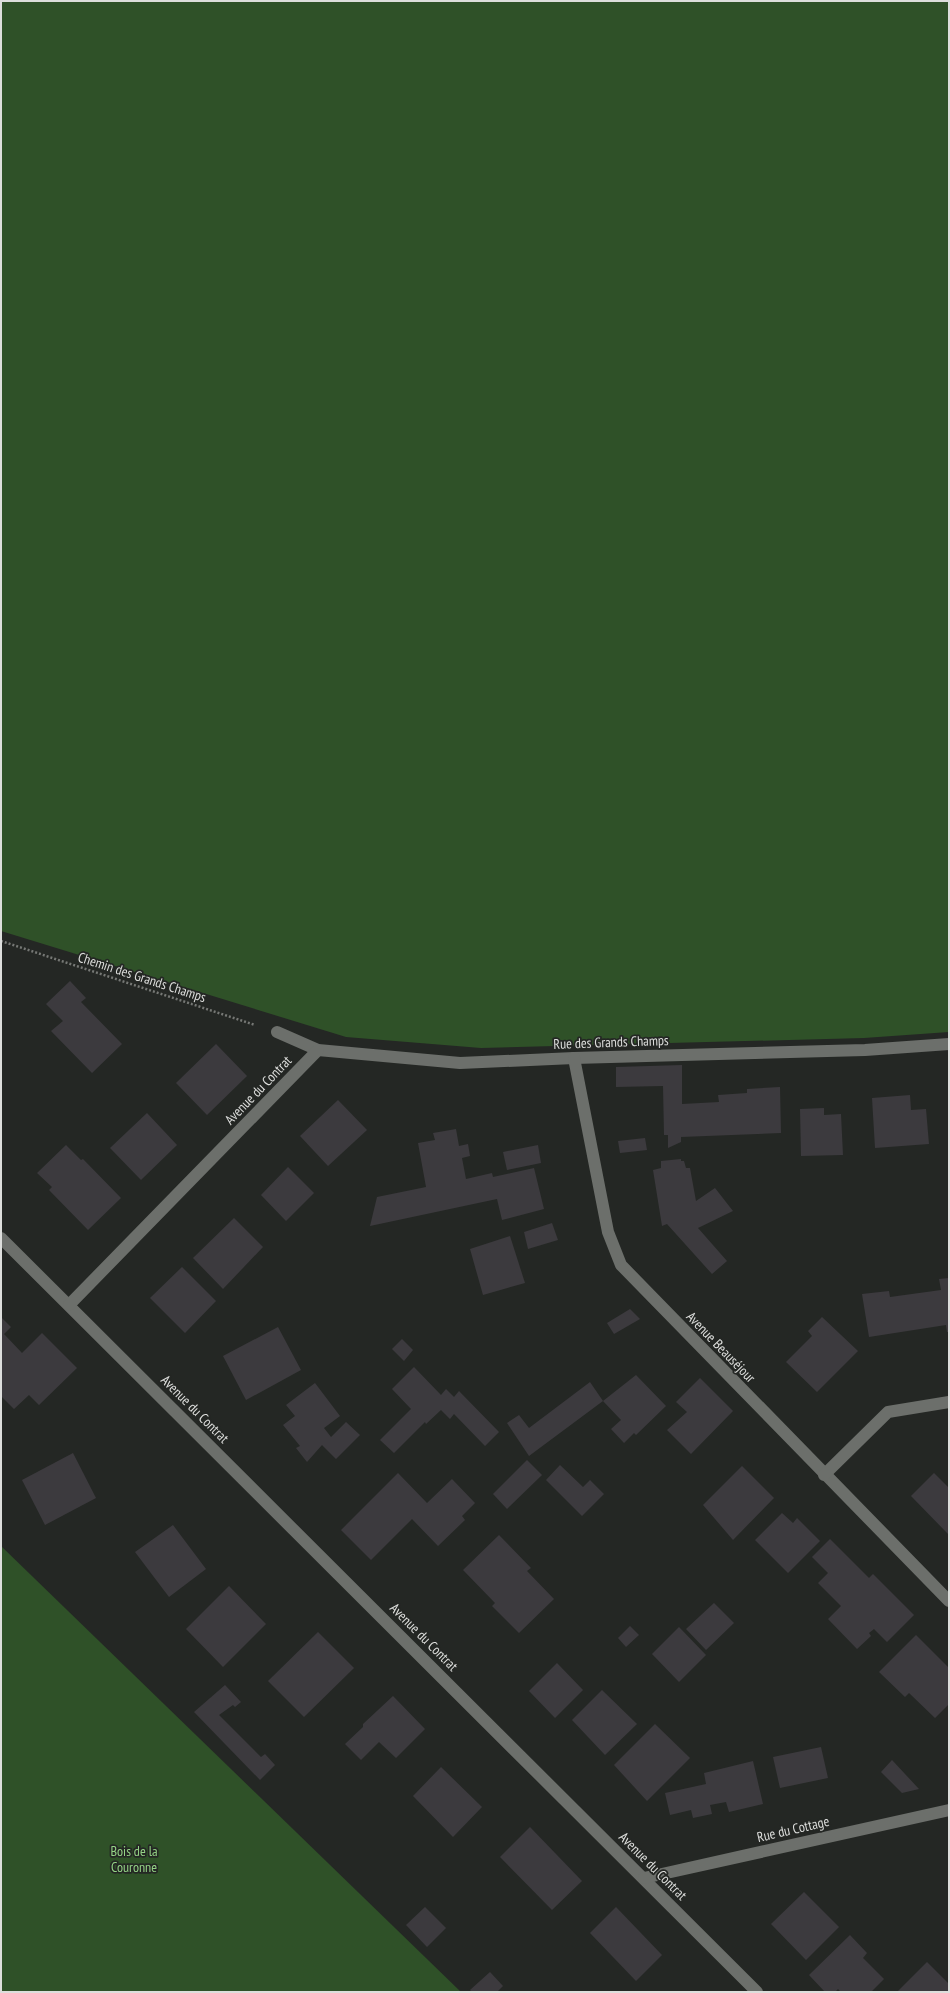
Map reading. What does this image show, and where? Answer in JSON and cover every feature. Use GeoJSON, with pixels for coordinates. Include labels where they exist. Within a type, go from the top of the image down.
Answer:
{"type":"FeatureCollection","features":[{"type":"Feature","properties":{"kind":"street","name":"Rue des Grands Champs"},"geometry":{"type":"LineString","coordinates":[[277,1032],[318,1050],[460,1064],[574,1058],[865,1050],[949,1044]]}},
{"type":"Feature","properties":{"kind":"street","name":"Avenue du Contrat"},"geometry":{"type":"LineString","coordinates":[[69,1305],[318,1050]]}},
{"type":"Feature","properties":{"kind":"street","name":"Avenue Beauséjour"},"geometry":{"type":"LineString","coordinates":[[574,1058],[608,1232],[621,1265],[824,1475],[949,1601]]}},
{"type":"Feature","properties":{"kind":"street","name":"Avenue du Contrat"},"geometry":{"type":"LineString","coordinates":[[1,1238],[757,1992]]}},
{"type":"Feature","properties":{"kind":"street"},"geometry":{"type":"LineString","coordinates":[[824,1475],[888,1412],[949,1402]]}},
{"type":"Feature","properties":{"kind":"street","name":"Rue du Cottage"},"geometry":{"type":"LineString","coordinates":[[644,1878],[949,1810]]}},
{"type":"Feature","properties":{"kind":"path","name":"Chemin des Grands Champs"},"geometry":{"type":"LineString","coordinates":[[1,941],[277,1032]]}},
{"type":"Feature","properties":{"kind":"green space"},"geometry":{"type":"Polygon","coordinates":[[[1,1],[949,1],[949,1032],[864,1038],[481,1048],[346,1037],[1,931],[1,1]]]}},
{"type":"Feature","properties":{"kind":"green space","name":"Bois de la Couronne"},"geometry":{"type":"Polygon","coordinates":[[[1,1546],[461,1992],[1,1992],[1,1546]]]}},
{"type":"Feature","properties":{"kind":"building"},"geometry":{"type":"Polygon","coordinates":[[[70,981],[86,998],[81,1002],[122,1044],[92,1073],[51,1031],[63,1021],[46,1004],[70,981]]]}},
{"type":"Feature","properties":{"kind":"building"},"geometry":{"type":"Polygon","coordinates":[[[216,1044],[247,1076],[207,1115],[176,1083],[216,1044]]]}},
{"type":"Feature","properties":{"kind":"building"},"geometry":{"type":"Polygon","coordinates":[[[682,1065],[682,1104],[719,1102],[718,1095],[747,1093],[747,1089],[780,1087],[781,1133],[681,1137],[681,1142],[668,1148],[668,1135],[664,1135],[663,1086],[616,1087],[616,1067],[682,1065]]]}},
{"type":"Feature","properties":{"kind":"building"},"geometry":{"type":"Polygon","coordinates":[[[910,1095],[911,1110],[926,1109],[929,1144],[875,1148],[872,1098],[910,1095]]]}},
{"type":"Feature","properties":{"kind":"building"},"geometry":{"type":"Polygon","coordinates":[[[338,1100],[367,1130],[328,1166],[300,1136],[338,1100]]]}},
{"type":"Feature","properties":{"kind":"building"},"geometry":{"type":"Polygon","coordinates":[[[824,1108],[824,1115],[841,1114],[843,1155],[801,1156],[800,1109],[824,1108]]]}},
{"type":"Feature","properties":{"kind":"building"},"geometry":{"type":"Polygon","coordinates":[[[147,1113],[177,1145],[141,1180],[110,1148],[147,1113]]]}},
{"type":"Feature","properties":{"kind":"building"},"geometry":{"type":"Polygon","coordinates":[[[456,1129],[459,1146],[468,1144],[470,1156],[462,1158],[466,1179],[492,1173],[493,1177],[534,1168],[544,1209],[502,1220],[497,1199],[370,1226],[377,1197],[426,1187],[418,1143],[435,1140],[433,1133],[456,1129]]]}},
{"type":"Feature","properties":{"kind":"building"},"geometry":{"type":"Polygon","coordinates":[[[645,1138],[647,1150],[620,1153],[618,1141],[645,1138]]]}},
{"type":"Feature","properties":{"kind":"building"},"geometry":{"type":"Polygon","coordinates":[[[66,1145],[81,1160],[83,1159],[121,1198],[88,1230],[49,1190],[52,1187],[37,1173],[66,1145]]]}},
{"type":"Feature","properties":{"kind":"building"},"geometry":{"type":"Polygon","coordinates":[[[538,1145],[541,1163],[507,1170],[503,1152],[538,1145]]]}},
{"type":"Feature","properties":{"kind":"building"},"geometry":{"type":"Polygon","coordinates":[[[681,1159],[681,1161],[684,1161],[686,1168],[690,1168],[696,1201],[715,1188],[733,1211],[698,1228],[727,1261],[712,1274],[667,1224],[662,1226],[653,1170],[661,1168],[661,1161],[681,1159]]]}},
{"type":"Feature","properties":{"kind":"building"},"geometry":{"type":"Polygon","coordinates":[[[288,1167],[314,1193],[286,1221],[261,1195],[288,1167]]]}},
{"type":"Feature","properties":{"kind":"building"},"geometry":{"type":"Polygon","coordinates":[[[234,1218],[263,1247],[223,1289],[193,1258],[234,1218]]]}},
{"type":"Feature","properties":{"kind":"building"},"geometry":{"type":"Polygon","coordinates":[[[552,1223],[558,1240],[528,1249],[524,1232],[552,1223]]]}},
{"type":"Feature","properties":{"kind":"building"},"geometry":{"type":"Polygon","coordinates":[[[510,1236],[525,1283],[483,1295],[470,1249],[510,1236]]]}},
{"type":"Feature","properties":{"kind":"building"},"geometry":{"type":"Polygon","coordinates":[[[182,1267],[216,1301],[185,1333],[150,1298],[182,1267]]]}},
{"type":"Feature","properties":{"kind":"building"},"geometry":{"type":"Polygon","coordinates":[[[949,1278],[949,1332],[947,1332],[946,1325],[869,1337],[862,1294],[889,1291],[890,1297],[941,1290],[939,1279],[949,1278]]]}},
{"type":"Feature","properties":{"kind":"building"},"geometry":{"type":"Polygon","coordinates":[[[630,1309],[640,1319],[614,1334],[607,1323],[630,1309]]]}},
{"type":"Feature","properties":{"kind":"building"},"geometry":{"type":"Polygon","coordinates":[[[1,1317],[11,1327],[4,1334],[22,1353],[42,1333],[77,1368],[39,1405],[29,1395],[14,1409],[1,1396],[1,1317]]]}},
{"type":"Feature","properties":{"kind":"building"},"geometry":{"type":"Polygon","coordinates":[[[822,1317],[858,1351],[817,1392],[786,1362],[812,1336],[808,1331],[822,1317]]]}},
{"type":"Feature","properties":{"kind":"building"},"geometry":{"type":"Polygon","coordinates":[[[278,1327],[301,1370],[246,1400],[223,1356],[278,1327]]]}},
{"type":"Feature","properties":{"kind":"building"},"geometry":{"type":"Polygon","coordinates":[[[402,1339],[413,1350],[404,1361],[392,1349],[402,1339]]]}},
{"type":"Feature","properties":{"kind":"building"},"geometry":{"type":"Polygon","coordinates":[[[414,1367],[441,1395],[446,1389],[454,1397],[459,1391],[499,1432],[485,1446],[454,1414],[450,1419],[441,1410],[426,1424],[425,1422],[394,1453],[380,1440],[411,1409],[392,1389],[414,1367]]]}},
{"type":"Feature","properties":{"kind":"building"},"geometry":{"type":"Polygon","coordinates":[[[636,1375],[666,1406],[636,1435],[634,1433],[624,1443],[611,1429],[621,1420],[603,1401],[636,1375]]]}},
{"type":"Feature","properties":{"kind":"building"},"geometry":{"type":"Polygon","coordinates":[[[700,1378],[733,1411],[691,1454],[667,1430],[687,1412],[676,1402],[700,1378]]]}},
{"type":"Feature","properties":{"kind":"building"},"geometry":{"type":"Polygon","coordinates":[[[590,1382],[603,1401],[529,1456],[507,1423],[519,1415],[529,1428],[590,1382]]]}},
{"type":"Feature","properties":{"kind":"building"},"geometry":{"type":"Polygon","coordinates":[[[315,1383],[340,1416],[324,1428],[331,1437],[346,1422],[360,1435],[336,1459],[322,1445],[307,1462],[296,1448],[300,1446],[283,1425],[295,1416],[286,1405],[315,1383]]]}},
{"type":"Feature","properties":{"kind":"building"},"geometry":{"type":"Polygon","coordinates":[[[73,1453],[96,1498],[45,1525],[22,1480],[73,1453]]]}},
{"type":"Feature","properties":{"kind":"building"},"geometry":{"type":"Polygon","coordinates":[[[527,1460],[542,1475],[507,1509],[493,1494],[527,1460]]]}},
{"type":"Feature","properties":{"kind":"building"},"geometry":{"type":"Polygon","coordinates":[[[560,1465],[583,1487],[590,1480],[604,1494],[582,1516],[546,1480],[560,1465]]]}},
{"type":"Feature","properties":{"kind":"building"},"geometry":{"type":"Polygon","coordinates":[[[742,1466],[774,1498],[733,1540],[703,1505],[742,1466]]]}},
{"type":"Feature","properties":{"kind":"building"},"geometry":{"type":"Polygon","coordinates":[[[398,1473],[427,1503],[452,1479],[475,1503],[462,1516],[465,1520],[438,1546],[412,1519],[371,1560],[341,1530],[398,1473]]]}},
{"type":"Feature","properties":{"kind":"building"},"geometry":{"type":"Polygon","coordinates":[[[934,1473],[949,1488],[949,1535],[911,1496],[934,1473]]]}},
{"type":"Feature","properties":{"kind":"building"},"geometry":{"type":"Polygon","coordinates":[[[782,1513],[793,1523],[797,1518],[820,1541],[788,1573],[755,1540],[782,1513]]]}},
{"type":"Feature","properties":{"kind":"building"},"geometry":{"type":"Polygon","coordinates":[[[173,1525],[206,1569],[169,1597],[135,1552],[173,1525]]]}},
{"type":"Feature","properties":{"kind":"building"},"geometry":{"type":"Polygon","coordinates":[[[499,1535],[531,1568],[527,1571],[554,1599],[519,1633],[492,1606],[495,1603],[463,1570],[499,1535]]]}},
{"type":"Feature","properties":{"kind":"building"},"geometry":{"type":"Polygon","coordinates":[[[830,1539],[869,1578],[873,1574],[914,1615],[887,1642],[874,1629],[869,1633],[871,1636],[857,1649],[828,1619],[841,1606],[818,1583],[828,1573],[812,1557],[830,1539]]]}},
{"type":"Feature","properties":{"kind":"building"},"geometry":{"type":"Polygon","coordinates":[[[229,1586],[266,1624],[223,1667],[186,1629],[229,1586]]]}},
{"type":"Feature","properties":{"kind":"building"},"geometry":{"type":"Polygon","coordinates":[[[714,1603],[734,1623],[706,1650],[686,1629],[714,1603]]]}},
{"type":"Feature","properties":{"kind":"building"},"geometry":{"type":"Polygon","coordinates":[[[630,1626],[639,1635],[626,1647],[618,1638],[630,1626]]]}},
{"type":"Feature","properties":{"kind":"building"},"geometry":{"type":"Polygon","coordinates":[[[679,1627],[706,1655],[679,1682],[652,1654],[679,1627]]]}},
{"type":"Feature","properties":{"kind":"building"},"geometry":{"type":"Polygon","coordinates":[[[318,1632],[354,1668],[304,1717],[268,1681],[318,1632]]]}},
{"type":"Feature","properties":{"kind":"building"},"geometry":{"type":"Polygon","coordinates":[[[916,1635],[949,1668],[949,1704],[935,1718],[909,1693],[905,1697],[879,1672],[916,1635]]]}},
{"type":"Feature","properties":{"kind":"building"},"geometry":{"type":"Polygon","coordinates":[[[557,1663],[583,1690],[555,1718],[529,1691],[557,1663]]]}},
{"type":"Feature","properties":{"kind":"building"},"geometry":{"type":"Polygon","coordinates":[[[225,1685],[241,1702],[235,1707],[233,1705],[219,1715],[261,1757],[265,1754],[275,1765],[260,1780],[194,1712],[225,1685]]]}},
{"type":"Feature","properties":{"kind":"building"},"geometry":{"type":"Polygon","coordinates":[[[602,1690],[637,1724],[605,1755],[572,1720],[602,1690]]]}},
{"type":"Feature","properties":{"kind":"building"},"geometry":{"type":"Polygon","coordinates":[[[393,1696],[425,1729],[396,1758],[379,1742],[361,1760],[345,1744],[363,1727],[363,1724],[393,1696]]]}},
{"type":"Feature","properties":{"kind":"building"},"geometry":{"type":"Polygon","coordinates":[[[655,1724],[690,1758],[647,1801],[614,1765],[655,1724]]]}},
{"type":"Feature","properties":{"kind":"building"},"geometry":{"type":"Polygon","coordinates":[[[821,1747],[828,1778],[780,1788],[773,1757],[821,1747]]]}},
{"type":"Feature","properties":{"kind":"building"},"geometry":{"type":"Polygon","coordinates":[[[892,1760],[919,1789],[902,1793],[881,1772],[892,1760]]]}},
{"type":"Feature","properties":{"kind":"building"},"geometry":{"type":"Polygon","coordinates":[[[753,1761],[763,1804],[729,1812],[726,1802],[710,1805],[712,1814],[693,1818],[691,1810],[670,1815],[665,1793],[706,1784],[704,1773],[753,1761]]]}},
{"type":"Feature","properties":{"kind":"building"},"geometry":{"type":"Polygon","coordinates":[[[441,1767],[482,1807],[453,1837],[413,1796],[441,1767]]]}},
{"type":"Feature","properties":{"kind":"building"},"geometry":{"type":"Polygon","coordinates":[[[530,1827],[582,1881],[552,1910],[500,1857],[530,1827]]]}},
{"type":"Feature","properties":{"kind":"building"},"geometry":{"type":"Polygon","coordinates":[[[804,1892],[839,1927],[806,1960],[771,1924],[804,1892]]]}},
{"type":"Feature","properties":{"kind":"building"},"geometry":{"type":"Polygon","coordinates":[[[425,1907],[446,1928],[427,1947],[406,1925],[425,1907]]]}},
{"type":"Feature","properties":{"kind":"building"},"geometry":{"type":"Polygon","coordinates":[[[616,1907],[662,1955],[636,1981],[590,1933],[616,1907]]]}},
{"type":"Feature","properties":{"kind":"building"},"geometry":{"type":"Polygon","coordinates":[[[850,1935],[867,1953],[863,1958],[884,1979],[871,1992],[841,1992],[838,1989],[835,1992],[825,1992],[809,1975],[850,1935]]]}},
{"type":"Feature","properties":{"kind":"building"},"geometry":{"type":"Polygon","coordinates":[[[927,1962],[949,1984],[949,1992],[897,1992],[927,1962]]]}},
{"type":"Feature","properties":{"kind":"building"},"geometry":{"type":"Polygon","coordinates":[[[490,1972],[503,1986],[497,1992],[472,1992],[470,1990],[490,1972]]]}}]}
